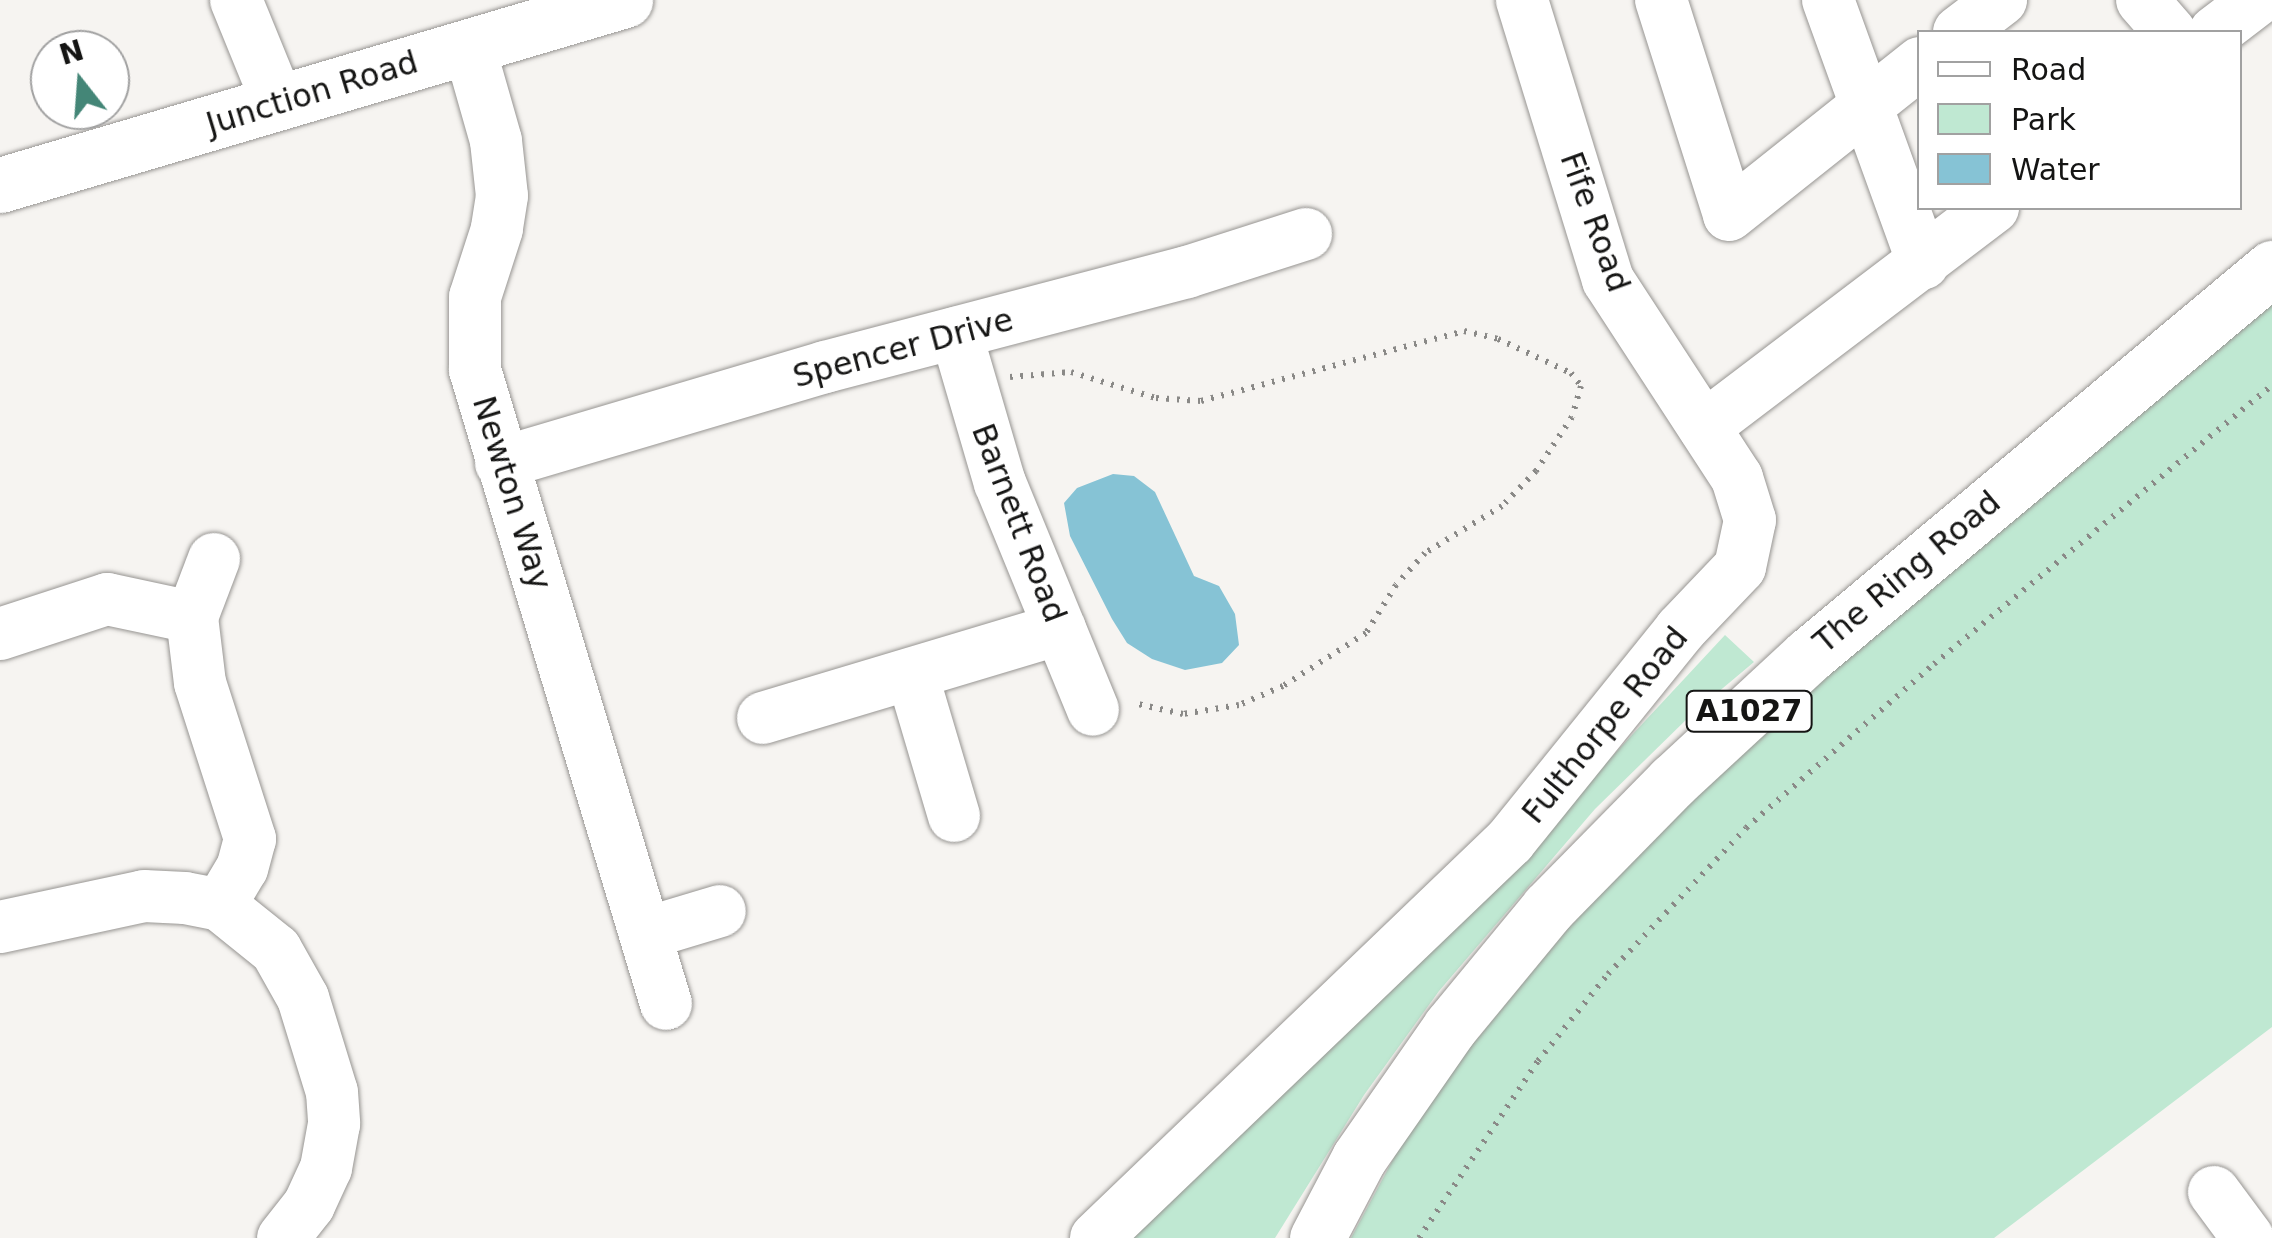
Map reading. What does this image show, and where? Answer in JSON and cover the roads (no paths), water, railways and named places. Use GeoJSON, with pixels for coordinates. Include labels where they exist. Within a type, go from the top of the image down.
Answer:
{"type":"FeatureCollection","features":[{"type":"Feature","properties":{"kind":"main road","name":"Junction Road"},"geometry":{"type":"LineString","coordinates":[[0,185],[625,0]]}},
{"type":"Feature","properties":{"kind":"main road","name":"The Ring Road"},"geometry":{"type":"LineString","coordinates":[[1317,1238],[1359,1158],[1450,1027],[1548,908],[1673,780],[1823,643],[2272,268]]}},
{"type":"Feature","properties":{"kind":"street"},"geometry":{"type":"LineString","coordinates":[[236,0],[278,103]]}},
{"type":"Feature","properties":{"kind":"street","name":"Fife Road"},"geometry":{"type":"LineString","coordinates":[[1522,0],[1608,280],[1704,427]]}},
{"type":"Feature","properties":{"kind":"street"},"geometry":{"type":"LineString","coordinates":[[1661,0],[1728,215],[1917,65]]}},
{"type":"Feature","properties":{"kind":"street"},"geometry":{"type":"LineString","coordinates":[[1828,0],[1923,264]]}},
{"type":"Feature","properties":{"kind":"street"},"geometry":{"type":"LineString","coordinates":[[1962,30],[2001,0]]}},
{"type":"Feature","properties":{"kind":"street"},"geometry":{"type":"LineString","coordinates":[[2142,0],[2168,30]]}},
{"type":"Feature","properties":{"kind":"street"},"geometry":{"type":"LineString","coordinates":[[2218,30],[2256,0]]}},
{"type":"Feature","properties":{"kind":"street","name":"Newton Way"},"geometry":{"type":"LineString","coordinates":[[469,46],[500,166],[502,196],[475,298],[475,370],[666,1004]]}},
{"type":"Feature","properties":{"kind":"street"},"geometry":{"type":"LineString","coordinates":[[1704,427],[1990,210]]}},
{"type":"Feature","properties":{"kind":"street","name":"Spencer Drive"},"geometry":{"type":"LineString","coordinates":[[501,463],[956,333],[1187,272],[1306,234]]}},
{"type":"Feature","properties":{"kind":"street","name":"Barnett Road"},"geometry":{"type":"LineString","coordinates":[[956,333],[1000,484],[1093,710]]}},
{"type":"Feature","properties":{"kind":"street","name":"Fulthorpe Road"},"geometry":{"type":"LineString","coordinates":[[1096,1238],[1510,841],[1680,630],[1740,567],[1750,520],[1736,478],[1704,427]]}},
{"type":"Feature","properties":{"kind":"street"},"geometry":{"type":"LineString","coordinates":[[214,559],[192,618],[200,683],[250,839],[242,868],[220,905]]}},
{"type":"Feature","properties":{"kind":"street"},"geometry":{"type":"LineString","coordinates":[[0,634],[107,599],[192,618]]}},
{"type":"Feature","properties":{"kind":"street"},"geometry":{"type":"LineString","coordinates":[[763,718],[1060,629]]}},
{"type":"Feature","properties":{"kind":"street"},"geometry":{"type":"LineString","coordinates":[[912,674],[954,816]]}},
{"type":"Feature","properties":{"kind":"street"},"geometry":{"type":"LineString","coordinates":[[0,927],[144,896],[220,905],[264,938],[292,974],[332,1092],[334,1124],[326,1168],[309,1206],[282,1238]]}},
{"type":"Feature","properties":{"kind":"street"},"geometry":{"type":"LineString","coordinates":[[647,933],[720,911]]}},
{"type":"Feature","properties":{"kind":"street"},"geometry":{"type":"LineString","coordinates":[[2214,1192],[2248,1238]]}},
{"type":"Feature","properties":{"kind":"water"},"geometry":{"type":"Polygon","coordinates":[[[1113,474],[1134,476],[1155,492],[1194,576],[1219,586],[1235,614],[1239,645],[1222,663],[1185,670],[1152,659],[1127,643],[1112,619],[1070,536],[1064,503],[1077,488],[1113,474]]]}}]}
